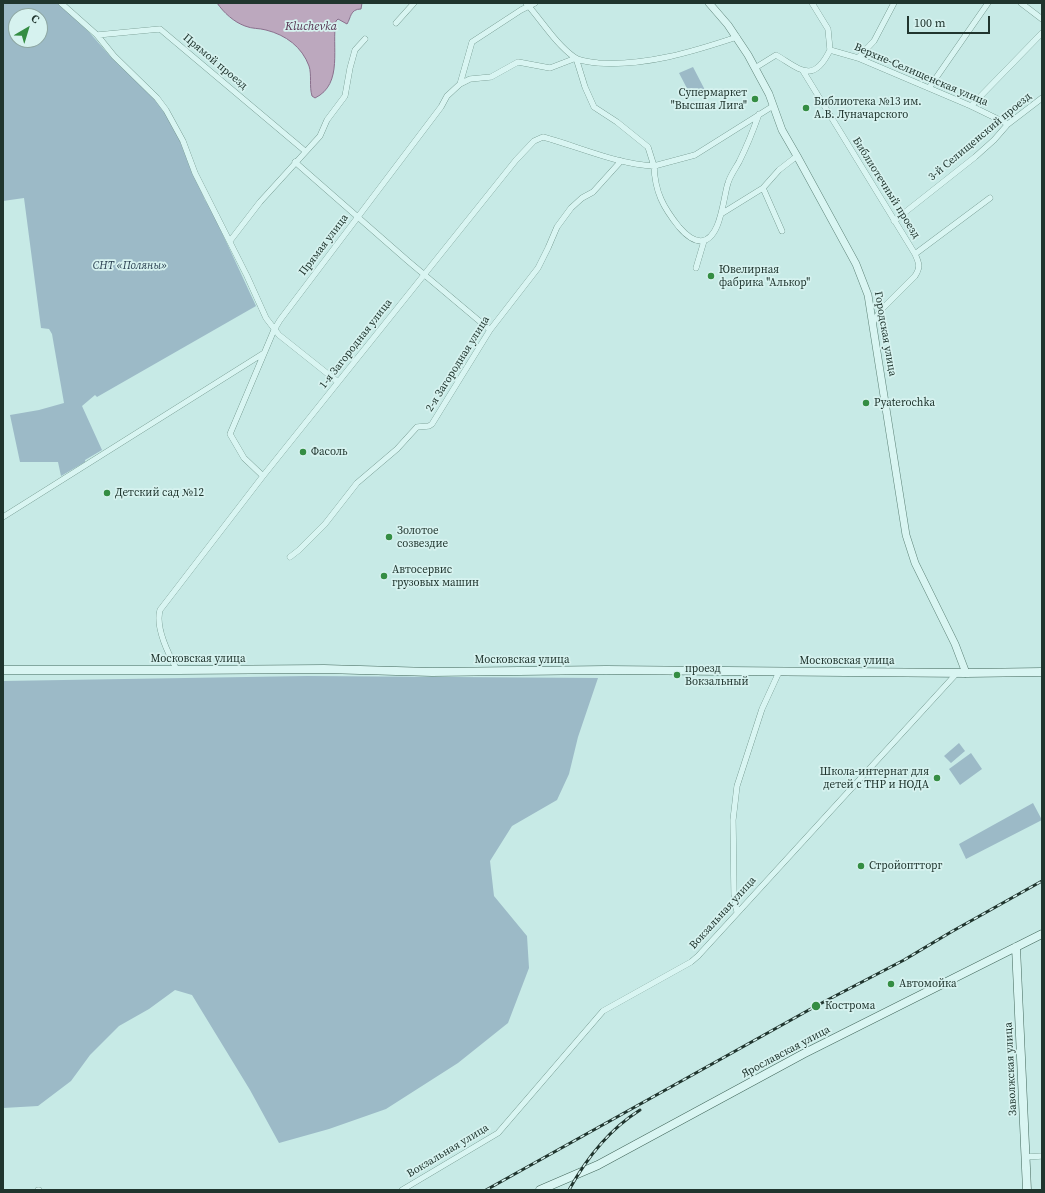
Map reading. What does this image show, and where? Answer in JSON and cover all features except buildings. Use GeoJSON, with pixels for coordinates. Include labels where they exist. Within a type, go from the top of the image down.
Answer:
{"type":"FeatureCollection","features":[{"type":"Feature","properties":{"kind":"main road","name":"Московская улица"},"geometry":{"type":"LineString","coordinates":[[3,670],[324,669],[432,672],[622,670],[957,673],[1042,672]]}},
{"type":"Feature","properties":{"kind":"main road","name":"Ярославская улица"},"geometry":{"type":"LineString","coordinates":[[540,1190],[598,1165],[803,1054],[1042,934]]}},
{"type":"Feature","properties":{"kind":"main road","name":"Заволжская улица"},"geometry":{"type":"LineString","coordinates":[[1016,947],[1026,1157],[1026,1190]]}},
{"type":"Feature","properties":{"kind":"street"},"geometry":{"type":"LineString","coordinates":[[62,3],[97,35],[114,56],[157,98],[166,110],[183,141],[195,173],[247,276],[262,311],[274,330],[294,348],[338,382]]}},
{"type":"Feature","properties":{"kind":"street"},"geometry":{"type":"LineString","coordinates":[[396,23],[414,3]]}},
{"type":"Feature","properties":{"kind":"street"},"geometry":{"type":"LineString","coordinates":[[460,84],[472,42],[527,5],[535,3]]}},
{"type":"Feature","properties":{"kind":"street","name":"Городская улица"},"geometry":{"type":"LineString","coordinates":[[709,3],[737,37],[755,68],[769,94],[782,130],[856,264],[868,295],[906,535],[915,562],[955,644],[966,673]]}},
{"type":"Feature","properties":{"kind":"street"},"geometry":{"type":"LineString","coordinates":[[858,58],[874,41],[894,3]]}},
{"type":"Feature","properties":{"kind":"street"},"geometry":{"type":"LineString","coordinates":[[929,88],[988,3]]}},
{"type":"Feature","properties":{"kind":"street"},"geometry":{"type":"LineString","coordinates":[[1021,3],[1042,19]]}},
{"type":"Feature","properties":{"kind":"street"},"geometry":{"type":"LineString","coordinates":[[755,68],[776,55],[803,71],[813,70],[821,65],[830,50],[828,29],[814,4]]}},
{"type":"Feature","properties":{"kind":"street"},"geometry":{"type":"LineString","coordinates":[[527,5],[561,46],[576,58],[589,62],[613,64],[632,63],[687,54],[737,37]]}},
{"type":"Feature","properties":{"kind":"street","name":"Прямой проезд"},"geometry":{"type":"LineString","coordinates":[[97,35],[160,29],[305,151]]}},
{"type":"Feature","properties":{"kind":"street"},"geometry":{"type":"LineString","coordinates":[[971,106],[1042,33]]}},
{"type":"Feature","properties":{"kind":"street"},"geometry":{"type":"LineString","coordinates":[[230,241],[260,202],[320,136],[327,120],[345,96],[350,68],[356,50],[366,39]]}},
{"type":"Feature","properties":{"kind":"street","name":"Верхне-Селищенская улица"},"geometry":{"type":"LineString","coordinates":[[830,50],[858,58],[971,106],[1008,124]]}},
{"type":"Feature","properties":{"kind":"street"},"geometry":{"type":"LineString","coordinates":[[460,84],[470,79],[491,77],[518,62],[550,68],[576,58]]}},
{"type":"Feature","properties":{"kind":"street"},"geometry":{"type":"LineString","coordinates":[[576,58],[585,87],[594,107],[617,122],[648,147],[654,166],[657,190],[667,210],[685,234],[696,241],[704,241]]}},
{"type":"Feature","properties":{"kind":"street","name":"Библиотечный проезд"},"geometry":{"type":"LineString","coordinates":[[803,71],[920,264],[919,270],[915,276],[881,310],[873,322]]}},
{"type":"Feature","properties":{"kind":"street","name":"Прямая улица"},"geometry":{"type":"LineString","coordinates":[[263,476],[244,458],[230,434],[274,330],[441,107],[447,96],[460,84]]}},
{"type":"Feature","properties":{"kind":"street","name":"3-й Селищенский проезд"},"geometry":{"type":"LineString","coordinates":[[894,221],[975,157],[994,140],[1008,124],[1042,98]]}},
{"type":"Feature","properties":{"kind":"street","name":"1-я Загородная улица"},"geometry":{"type":"LineString","coordinates":[[178,670],[162,638],[159,614],[160,610],[263,476],[423,275],[516,160],[534,141],[543,137],[640,166],[654,166],[695,155],[773,106]]}},
{"type":"Feature","properties":{"kind":"street"},"geometry":{"type":"LineString","coordinates":[[696,268],[704,241],[713,234],[721,214],[728,183],[751,139],[759,114]]}},
{"type":"Feature","properties":{"kind":"street"},"geometry":{"type":"LineString","coordinates":[[721,214],[763,188],[779,170],[797,156]]}},
{"type":"Feature","properties":{"kind":"street","name":"2-я Загородная улица"},"geometry":{"type":"LineString","coordinates":[[290,557],[325,524],[357,482],[396,449],[417,427],[429,426],[432,424],[490,330],[538,268],[557,227],[571,208],[582,198],[593,192],[621,161]]}},
{"type":"Feature","properties":{"kind":"street"},"geometry":{"type":"LineString","coordinates":[[295,162],[423,275],[490,330]]}},
{"type":"Feature","properties":{"kind":"street"},"geometry":{"type":"LineString","coordinates":[[763,188],[782,231]]}},
{"type":"Feature","properties":{"kind":"street","name":"Библиотечный проезд"},"geometry":{"type":"LineString","coordinates":[[915,254],[990,198]]}},
{"type":"Feature","properties":{"kind":"street"},"geometry":{"type":"LineString","coordinates":[[3,517],[264,353]]}},
{"type":"Feature","properties":{"kind":"street"},"geometry":{"type":"LineString","coordinates":[[737,912],[734,894],[733,820],[737,786],[762,709],[779,672]]}},
{"type":"Feature","properties":{"kind":"street","name":"Вокзальная улица"},"geometry":{"type":"LineString","coordinates":[[402,1190],[498,1133],[603,1011],[691,962],[957,673]]}},
{"type":"Feature","properties":{"kind":"street"},"geometry":{"type":"LineString","coordinates":[[1026,1157],[1042,1156]]}},
{"type":"Feature","properties":{"kind":"green space","name":"СНТ «Поляны»"},"geometry":{"type":"Polygon","coordinates":[[[3,3],[58,3],[156,100],[166,114],[181,141],[205,200],[211,209],[256,306],[97,397],[95,395],[82,406],[102,450],[61,476],[58,462],[20,462],[10,415],[39,410],[64,403],[52,334],[49,329],[41,328],[24,198],[3,201],[3,3]]]}},
{"type":"Feature","properties":{"kind":"green space"},"geometry":{"type":"Polygon","coordinates":[[[693,67],[706,92],[692,98],[679,73],[693,67]]]}},
{"type":"Feature","properties":{"kind":"green space"},"geometry":{"type":"Polygon","coordinates":[[[307,676],[598,678],[578,737],[569,774],[557,800],[512,826],[490,861],[494,896],[527,936],[529,968],[508,1023],[458,1063],[386,1109],[329,1129],[279,1143],[250,1090],[192,995],[175,990],[149,1009],[119,1026],[90,1055],[71,1081],[38,1106],[3,1108],[3,681],[307,676]]]}},
{"type":"Feature","properties":{"kind":"green space"},"geometry":{"type":"Polygon","coordinates":[[[959,743],[965,751],[951,763],[944,756],[959,743]]]}},
{"type":"Feature","properties":{"kind":"green space"},"geometry":{"type":"Polygon","coordinates":[[[971,753],[982,769],[960,785],[949,769],[971,753]]]}},
{"type":"Feature","properties":{"kind":"green space"},"geometry":{"type":"Polygon","coordinates":[[[1033,803],[1042,820],[966,859],[959,844],[1033,803]]]}},
{"type":"Feature","properties":{"kind":"water","name":"Kluchevka"},"geometry":{"type":"Polygon","coordinates":[[[217,3],[362,3],[361,9],[355,10],[351,14],[347,24],[338,19],[336,21],[333,74],[330,84],[324,92],[315,98],[312,96],[311,92],[309,66],[298,48],[280,35],[266,30],[248,27],[233,20],[217,3]]]}},
{"type":"Feature","properties":{"kind":"railway"},"geometry":{"type":"LineString","coordinates":[[486,1190],[816,1006],[904,960],[1042,881]]}},
{"type":"Feature","properties":{"kind":"railway"},"geometry":{"type":"LineString","coordinates":[[569,1190],[583,1167],[609,1135],[640,1110]]}},
{"type":"Feature","properties":{"kind":"place","name":"Супермаркет \"Высшая Лига\""},"geometry":{"type":"Point","coordinates":[755,99]}},
{"type":"Feature","properties":{"kind":"place","name":"Библиотека №13 им. А.В. Луначарского"},"geometry":{"type":"Point","coordinates":[806,108]}},
{"type":"Feature","properties":{"kind":"place","name":"Ювелирная фабрика \"Алькор\""},"geometry":{"type":"Point","coordinates":[711,276]}},
{"type":"Feature","properties":{"kind":"place","name":"Pyaterochka"},"geometry":{"type":"Point","coordinates":[866,403]}},
{"type":"Feature","properties":{"kind":"place","name":"Фасоль"},"geometry":{"type":"Point","coordinates":[303,452]}},
{"type":"Feature","properties":{"kind":"place","name":"Детский сад №12"},"geometry":{"type":"Point","coordinates":[107,493]}},
{"type":"Feature","properties":{"kind":"place","name":"Золотое созвездие"},"geometry":{"type":"Point","coordinates":[389,537]}},
{"type":"Feature","properties":{"kind":"place","name":"Автосервис грузовых машин"},"geometry":{"type":"Point","coordinates":[384,576]}},
{"type":"Feature","properties":{"kind":"place","name":"проезд Вокзальный"},"geometry":{"type":"Point","coordinates":[677,675]}},
{"type":"Feature","properties":{"kind":"place","name":"Школа-интернат для детей с ТНР и НОДА"},"geometry":{"type":"Point","coordinates":[937,778]}},
{"type":"Feature","properties":{"kind":"place","name":"Стройоптторг"},"geometry":{"type":"Point","coordinates":[861,866]}},
{"type":"Feature","properties":{"kind":"place","name":"Автомойка"},"geometry":{"type":"Point","coordinates":[891,984]}},
{"type":"Feature","properties":{"kind":"place","name":"Кострома"},"geometry":{"type":"Point","coordinates":[816,1006]}}]}
